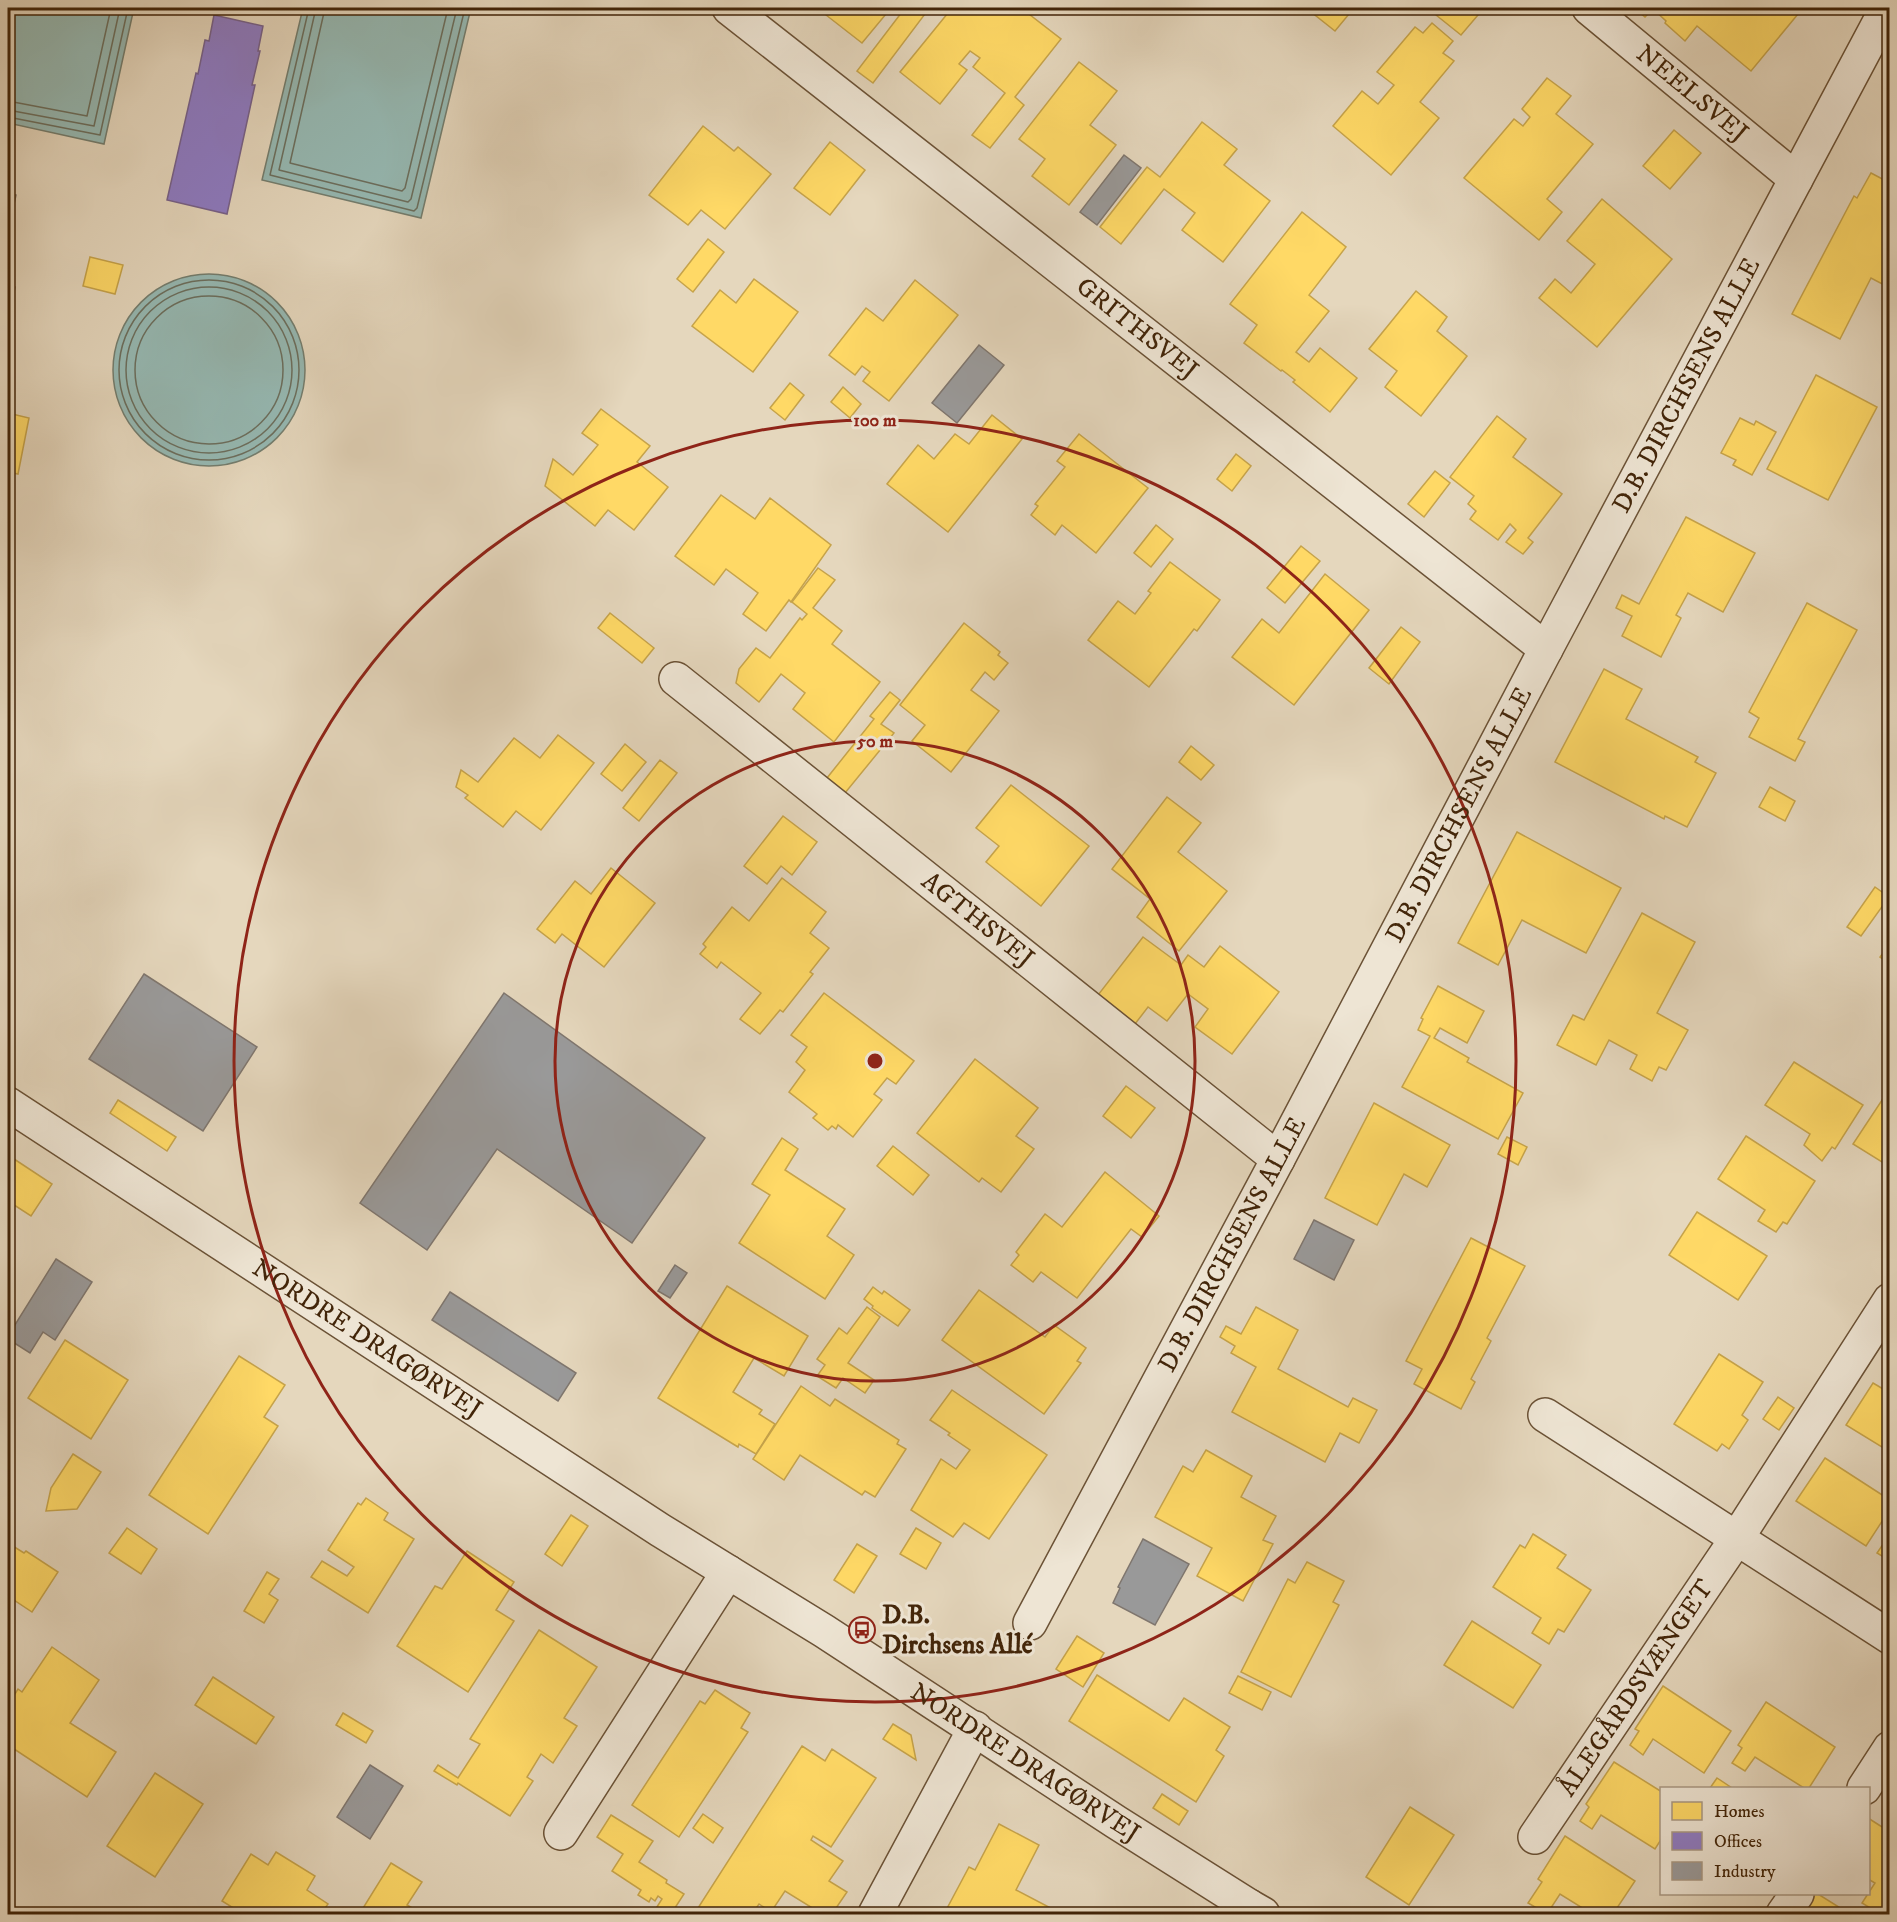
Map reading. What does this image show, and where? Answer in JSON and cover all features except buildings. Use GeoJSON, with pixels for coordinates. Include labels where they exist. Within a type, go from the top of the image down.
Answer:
{"type":"FeatureCollection","features":[{"type":"Feature","properties":{"kind":"street","name":"GRITHSVEJ"},"geometry":{"type":"LineString","coordinates":[[729,8],[1546,649]]}},
{"type":"Feature","properties":{"kind":"street","name":"NEELSVEJ"},"geometry":{"type":"LineString","coordinates":[[1589,8],[1796,179]]}},
{"type":"Feature","properties":{"kind":"street","name":"D.B. DIRCHSENS ALLE"},"geometry":{"type":"LineString","coordinates":[[1030,1623],[1278,1160],[1546,649],[1887,8]]}},
{"type":"Feature","properties":{"kind":"street","name":"AGTHSVEJ"},"geometry":{"type":"LineString","coordinates":[[676,679],[1278,1160]]}},
{"type":"Feature","properties":{"kind":"street","name":"NORDRE DRAGØRVEJ"},"geometry":{"type":"LineString","coordinates":[[8,1104],[660,1530],[975,1728],[1252,1912]]}},
{"type":"Feature","properties":{"kind":"street","name":"ÅLEGÅRDSVÆNGET"},"geometry":{"type":"LineString","coordinates":[[1535,1837],[1737,1538],[1890,1300]]}},
{"type":"Feature","properties":{"kind":"street"},"geometry":{"type":"LineString","coordinates":[[1545,1415],[1890,1636]]}},
{"type":"Feature","properties":{"kind":"street"},"geometry":{"type":"LineString","coordinates":[[561,1833],[728,1572]]}},
{"type":"Feature","properties":{"kind":"street"},"geometry":{"type":"LineString","coordinates":[[875,1914],[975,1728]]}},
{"type":"Feature","properties":{"kind":"street"},"geometry":{"type":"LineString","coordinates":[[1865,1787],[1890,1748]]}},
{"type":"Feature","properties":{"kind":"street"},"geometry":{"type":"LineString","coordinates":[[1783,1914],[1796,1895]]}},
{"type":"Feature","properties":{"kind":"water"},"geometry":{"type":"Polygon","coordinates":[[[8,8],[134,8],[104,144],[8,123],[8,8]]]}},
{"type":"Feature","properties":{"kind":"water"},"geometry":{"type":"Polygon","coordinates":[[[303,8],[471,8],[421,218],[262,180],[303,8]]]}},
{"type":"Feature","properties":{"kind":"water"},"geometry":{"type":"Polygon","coordinates":[[[200,274],[218,274],[246,281],[263,290],[277,302],[289,316],[298,333],[305,370],[298,407],[289,424],[277,438],[263,450],[246,459],[218,466],[200,466],[172,459],[155,450],[129,424],[117,398],[113,379],[113,361],[120,333],[129,316],[155,290],[181,278],[200,274]]]}},
{"type":"Feature","properties":{"kind":"place","name":"D.B. Dirchsens Allé"},"geometry":{"type":"Point","coordinates":[862,1630]}}]}
